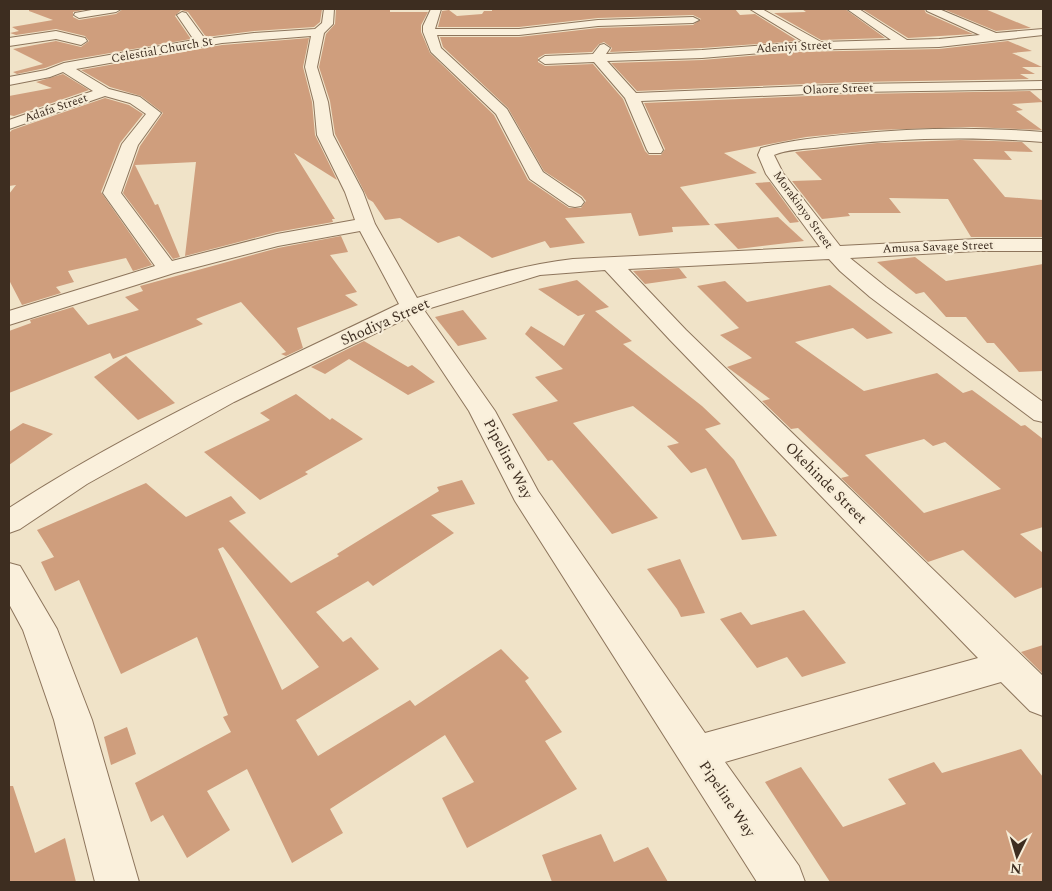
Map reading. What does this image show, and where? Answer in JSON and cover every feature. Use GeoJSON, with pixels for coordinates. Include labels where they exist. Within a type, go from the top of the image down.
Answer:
{"type":"FeatureCollection","features":[{"type":"Feature","properties":{"kind":"street"},"geometry":{"type":"LineString","coordinates":[[80,15],[116,9]]}},
{"type":"Feature","properties":{"kind":"street"},"geometry":{"type":"LineString","coordinates":[[436,9],[429,26],[435,49],[502,112],[536,175],[575,202]]}},
{"type":"Feature","properties":{"kind":"street"},"geometry":{"type":"LineString","coordinates":[[755,9],[818,45]]}},
{"type":"Feature","properties":{"kind":"street"},"geometry":{"type":"LineString","coordinates":[[852,9],[906,44]]}},
{"type":"Feature","properties":{"kind":"street"},"geometry":{"type":"LineString","coordinates":[[931,9],[994,37]]}},
{"type":"Feature","properties":{"kind":"street"},"geometry":{"type":"LineString","coordinates":[[182,15],[201,42]]}},
{"type":"Feature","properties":{"kind":"street","name":"Celestial Church St"},"geometry":{"type":"LineString","coordinates":[[9,81],[50,73],[64,67],[201,42],[270,34],[323,20]]}},
{"type":"Feature","properties":{"kind":"street","name":"Pipeline Way"},"geometry":{"type":"LineString","coordinates":[[323,20],[311,67],[321,102],[325,135],[354,192],[366,224],[411,307],[482,411],[525,494],[783,882]]}},
{"type":"Feature","properties":{"kind":"street"},"geometry":{"type":"LineString","coordinates":[[430,32],[519,32],[598,23],[693,20]]}},
{"type":"Feature","properties":{"kind":"street","name":"Adeniyi Street"},"geometry":{"type":"LineString","coordinates":[[545,60],[702,54],[818,45],[939,43],[1043,32]]}},
{"type":"Feature","properties":{"kind":"street"},"geometry":{"type":"LineString","coordinates":[[9,42],[56,35],[81,41]]}},
{"type":"Feature","properties":{"kind":"street"},"geometry":{"type":"LineString","coordinates":[[682,42],[702,54]]}},
{"type":"Feature","properties":{"kind":"street"},"geometry":{"type":"LineString","coordinates":[[619,44],[603,46],[604,49],[597,58],[632,98],[655,150]]}},
{"type":"Feature","properties":{"kind":"street"},"geometry":{"type":"LineString","coordinates":[[64,67],[104,92],[135,100],[154,113],[130,144],[112,193],[167,269]]}},
{"type":"Feature","properties":{"kind":"street","name":"Olaore Street"},"geometry":{"type":"LineString","coordinates":[[632,98],[856,88],[1043,85]]}},
{"type":"Feature","properties":{"kind":"street","name":"Adafa Street"},"geometry":{"type":"LineString","coordinates":[[9,125],[104,92]]}},
{"type":"Feature","properties":{"kind":"street","name":"Morakinyo Street"},"geometry":{"type":"LineString","coordinates":[[1042,412],[878,292],[847,267],[775,174],[766,155],[767,152],[824,141],[948,133],[996,133],[1043,137]]}},
{"type":"Feature","properties":{"kind":"street"},"geometry":{"type":"LineString","coordinates":[[9,318],[167,269],[277,240],[366,224]]}},
{"type":"Feature","properties":{"kind":"street","name":"Amusa Savage Street"},"geometry":{"type":"LineString","coordinates":[[833,251],[977,245],[1043,245]]}},
{"type":"Feature","properties":{"kind":"street","name":"Shodiya Street"},"geometry":{"type":"LineString","coordinates":[[9,522],[77,476],[163,429],[411,307],[540,269],[573,264],[664,262],[833,251]]}},
{"type":"Feature","properties":{"kind":"street","name":"Okehinde Street"},"geometry":{"type":"LineString","coordinates":[[610,263],[685,342],[1043,700]]}},
{"type":"Feature","properties":{"kind":"street"},"geometry":{"type":"LineString","coordinates":[[9,575],[40,629],[73,720],[117,882]]}},
{"type":"Feature","properties":{"kind":"street"},"geometry":{"type":"LineString","coordinates":[[696,753],[1008,665]]}},
{"type":"Feature","properties":{"kind":"building"},"geometry":{"type":"Polygon","coordinates":[[[29,9],[88,9],[73,12],[73,17],[79,20],[116,14],[123,9],[322,9],[320,22],[314,27],[254,31],[206,37],[188,12],[181,10],[175,16],[191,39],[64,61],[45,68],[17,74],[13,72],[43,64],[13,49],[56,41],[81,47],[89,41],[85,36],[56,29],[16,35],[10,33],[19,31],[12,27],[53,20],[29,11],[29,9]]]}},
{"type":"Feature","properties":{"kind":"building"},"geometry":{"type":"Polygon","coordinates":[[[336,9],[390,9],[390,12],[428,12],[421,25],[421,32],[430,53],[494,115],[528,180],[569,208],[581,208],[586,201],[582,196],[544,171],[508,108],[443,47],[440,37],[519,37],[598,28],[693,25],[701,19],[693,15],[598,18],[519,27],[438,27],[442,11],[449,10],[457,16],[482,14],[484,11],[492,11],[492,9],[735,9],[740,15],[755,14],[798,41],[610,52],[612,48],[604,42],[599,44],[592,52],[545,54],[538,58],[538,62],[545,66],[593,64],[623,99],[645,151],[649,155],[661,155],[665,149],[644,103],[856,94],[1030,91],[1043,102],[1012,104],[1023,110],[1016,111],[1042,130],[971,127],[876,130],[806,137],[724,153],[757,173],[680,187],[710,225],[672,227],[673,232],[639,236],[631,213],[565,218],[585,243],[550,248],[545,241],[492,258],[459,236],[438,243],[400,218],[385,220],[373,202],[368,199],[335,134],[330,101],[319,67],[326,34],[335,24],[336,9]]]}},
{"type":"Feature","properties":{"kind":"building"},"geometry":{"type":"Polygon","coordinates":[[[802,9],[845,9],[885,38],[821,40],[774,13],[806,12],[802,9]]]}},
{"type":"Feature","properties":{"kind":"building"},"geometry":{"type":"Polygon","coordinates":[[[862,9],[924,9],[926,13],[973,34],[908,38],[862,9]]]}},
{"type":"Feature","properties":{"kind":"building"},"geometry":{"type":"Polygon","coordinates":[[[943,9],[985,9],[1031,28],[996,31],[943,9]]]}},
{"type":"Feature","properties":{"kind":"building"},"geometry":{"type":"Polygon","coordinates":[[[309,38],[303,67],[312,102],[315,135],[337,180],[294,153],[335,219],[332,219],[333,222],[277,232],[185,256],[196,162],[135,165],[155,205],[158,204],[180,257],[173,259],[123,193],[140,146],[163,113],[141,96],[110,87],[81,70],[222,45],[309,38]]]}},
{"type":"Feature","properties":{"kind":"building"},"geometry":{"type":"Polygon","coordinates":[[[1008,41],[1032,51],[1012,53],[1042,67],[1022,67],[1035,74],[1020,74],[1029,79],[856,82],[637,91],[611,63],[702,60],[795,52],[939,49],[1008,41]]]}},
{"type":"Feature","properties":{"kind":"building"},"geometry":{"type":"Polygon","coordinates":[[[63,74],[89,90],[14,116],[9,115],[9,96],[52,88],[36,82],[63,74]]]}},
{"type":"Feature","properties":{"kind":"building"},"geometry":{"type":"Polygon","coordinates":[[[105,98],[129,105],[143,114],[120,143],[101,192],[152,265],[133,271],[126,258],[68,271],[74,282],[56,287],[61,293],[22,305],[9,280],[9,194],[16,185],[9,186],[9,133],[12,130],[105,98]]]}},
{"type":"Feature","properties":{"kind":"building"},"geometry":{"type":"Polygon","coordinates":[[[960,140],[1022,142],[1033,152],[1004,151],[1012,160],[973,159],[1005,197],[1043,200],[1043,237],[971,237],[948,199],[889,198],[901,213],[848,213],[850,216],[822,219],[792,181],[822,180],[795,152],[877,143],[960,140]]]}},
{"type":"Feature","properties":{"kind":"building"},"geometry":{"type":"Polygon","coordinates":[[[770,182],[799,222],[790,223],[755,183],[770,182]]]}},
{"type":"Feature","properties":{"kind":"building"},"geometry":{"type":"Polygon","coordinates":[[[778,217],[804,241],[738,249],[714,224],[778,217]]]}},
{"type":"Feature","properties":{"kind":"building"},"geometry":{"type":"Polygon","coordinates":[[[341,236],[348,252],[330,255],[357,292],[345,295],[358,305],[297,328],[303,348],[286,356],[281,354],[286,352],[241,302],[196,319],[203,324],[113,359],[110,353],[9,393],[9,331],[31,323],[30,320],[73,307],[88,325],[139,310],[125,297],[143,291],[140,286],[278,248],[341,236]]]}},
{"type":"Feature","properties":{"kind":"building"},"geometry":{"type":"Polygon","coordinates":[[[915,257],[946,281],[1043,264],[1043,371],[1019,372],[994,343],[987,343],[966,317],[946,317],[924,292],[916,294],[877,262],[915,257]]]}},
{"type":"Feature","properties":{"kind":"building"},"geometry":{"type":"Polygon","coordinates":[[[679,268],[687,278],[645,284],[633,271],[679,268]]]}},
{"type":"Feature","properties":{"kind":"building"},"geometry":{"type":"Polygon","coordinates":[[[577,280],[609,307],[595,311],[632,341],[623,344],[702,406],[721,424],[705,429],[734,460],[777,536],[742,540],[706,468],[691,473],[667,446],[679,443],[633,406],[573,423],[658,518],[612,534],[552,460],[548,461],[512,414],[558,401],[535,377],[563,369],[525,334],[531,326],[564,346],[585,314],[578,316],[538,289],[577,280]]]}},
{"type":"Feature","properties":{"kind":"building"},"geometry":{"type":"Polygon","coordinates":[[[725,281],[747,302],[830,285],[893,333],[867,339],[853,328],[795,342],[864,391],[937,373],[963,393],[972,390],[1021,426],[1025,425],[1043,439],[1043,527],[1020,534],[1043,553],[1043,587],[1015,598],[963,550],[928,562],[841,478],[849,476],[798,428],[791,429],[762,401],[770,399],[727,367],[752,358],[720,335],[739,328],[697,286],[725,281]],[[924,439],[865,455],[924,513],[1001,489],[945,442],[933,446],[924,439]]]}},
{"type":"Feature","properties":{"kind":"building"},"geometry":{"type":"Polygon","coordinates":[[[463,310],[487,339],[458,346],[435,317],[463,310]]]}},
{"type":"Feature","properties":{"kind":"building"},"geometry":{"type":"Polygon","coordinates":[[[364,341],[408,367],[412,365],[435,382],[408,395],[349,359],[325,374],[311,367],[364,341]]]}},
{"type":"Feature","properties":{"kind":"building"},"geometry":{"type":"Polygon","coordinates":[[[126,356],[175,403],[138,420],[94,377],[126,356]]]}},
{"type":"Feature","properties":{"kind":"building"},"geometry":{"type":"Polygon","coordinates":[[[296,394],[330,420],[332,418],[363,439],[305,472],[308,474],[260,500],[204,452],[270,420],[260,413],[296,394]]]}},
{"type":"Feature","properties":{"kind":"building"},"geometry":{"type":"Polygon","coordinates":[[[23,423],[53,434],[9,465],[9,432],[23,423]]]}},
{"type":"Feature","properties":{"kind":"building"},"geometry":{"type":"Polygon","coordinates":[[[462,480],[475,504],[431,515],[454,533],[373,586],[368,581],[316,612],[343,642],[351,637],[379,669],[296,720],[318,756],[410,700],[415,706],[501,649],[529,678],[525,681],[562,732],[545,741],[577,789],[467,848],[442,798],[474,782],[445,735],[330,809],[343,833],[292,863],[247,769],[207,791],[230,830],[187,858],[163,815],[151,822],[135,783],[231,732],[223,717],[228,715],[197,637],[121,674],[79,580],[55,591],[41,562],[54,557],[37,530],[146,483],[186,517],[231,496],[246,513],[229,521],[291,583],[339,556],[337,554],[439,491],[437,487],[462,480]],[[223,547],[218,549],[282,690],[319,667],[223,547]]]}},
{"type":"Feature","properties":{"kind":"building"},"geometry":{"type":"Polygon","coordinates":[[[680,559],[705,613],[681,617],[647,569],[680,559]]]}},
{"type":"Feature","properties":{"kind":"building"},"geometry":{"type":"Polygon","coordinates":[[[804,610],[846,663],[802,677],[787,657],[757,668],[720,619],[741,612],[751,625],[804,610]]]}},
{"type":"Feature","properties":{"kind":"building"},"geometry":{"type":"Polygon","coordinates":[[[1043,645],[1043,674],[1021,652],[1043,645]]]}},
{"type":"Feature","properties":{"kind":"building"},"geometry":{"type":"Polygon","coordinates":[[[127,727],[136,754],[111,765],[104,737],[127,727]]]}},
{"type":"Feature","properties":{"kind":"building"},"geometry":{"type":"Polygon","coordinates":[[[1021,749],[1043,777],[1043,882],[830,882],[765,782],[801,767],[843,827],[906,804],[888,779],[934,762],[942,773],[1021,749]]]}},
{"type":"Feature","properties":{"kind":"building"},"geometry":{"type":"Polygon","coordinates":[[[9,786],[13,786],[35,853],[65,838],[76,882],[9,882],[9,786]]]}},
{"type":"Feature","properties":{"kind":"building"},"geometry":{"type":"Polygon","coordinates":[[[601,834],[614,862],[648,847],[668,882],[552,882],[542,855],[601,834]]]}}]}
